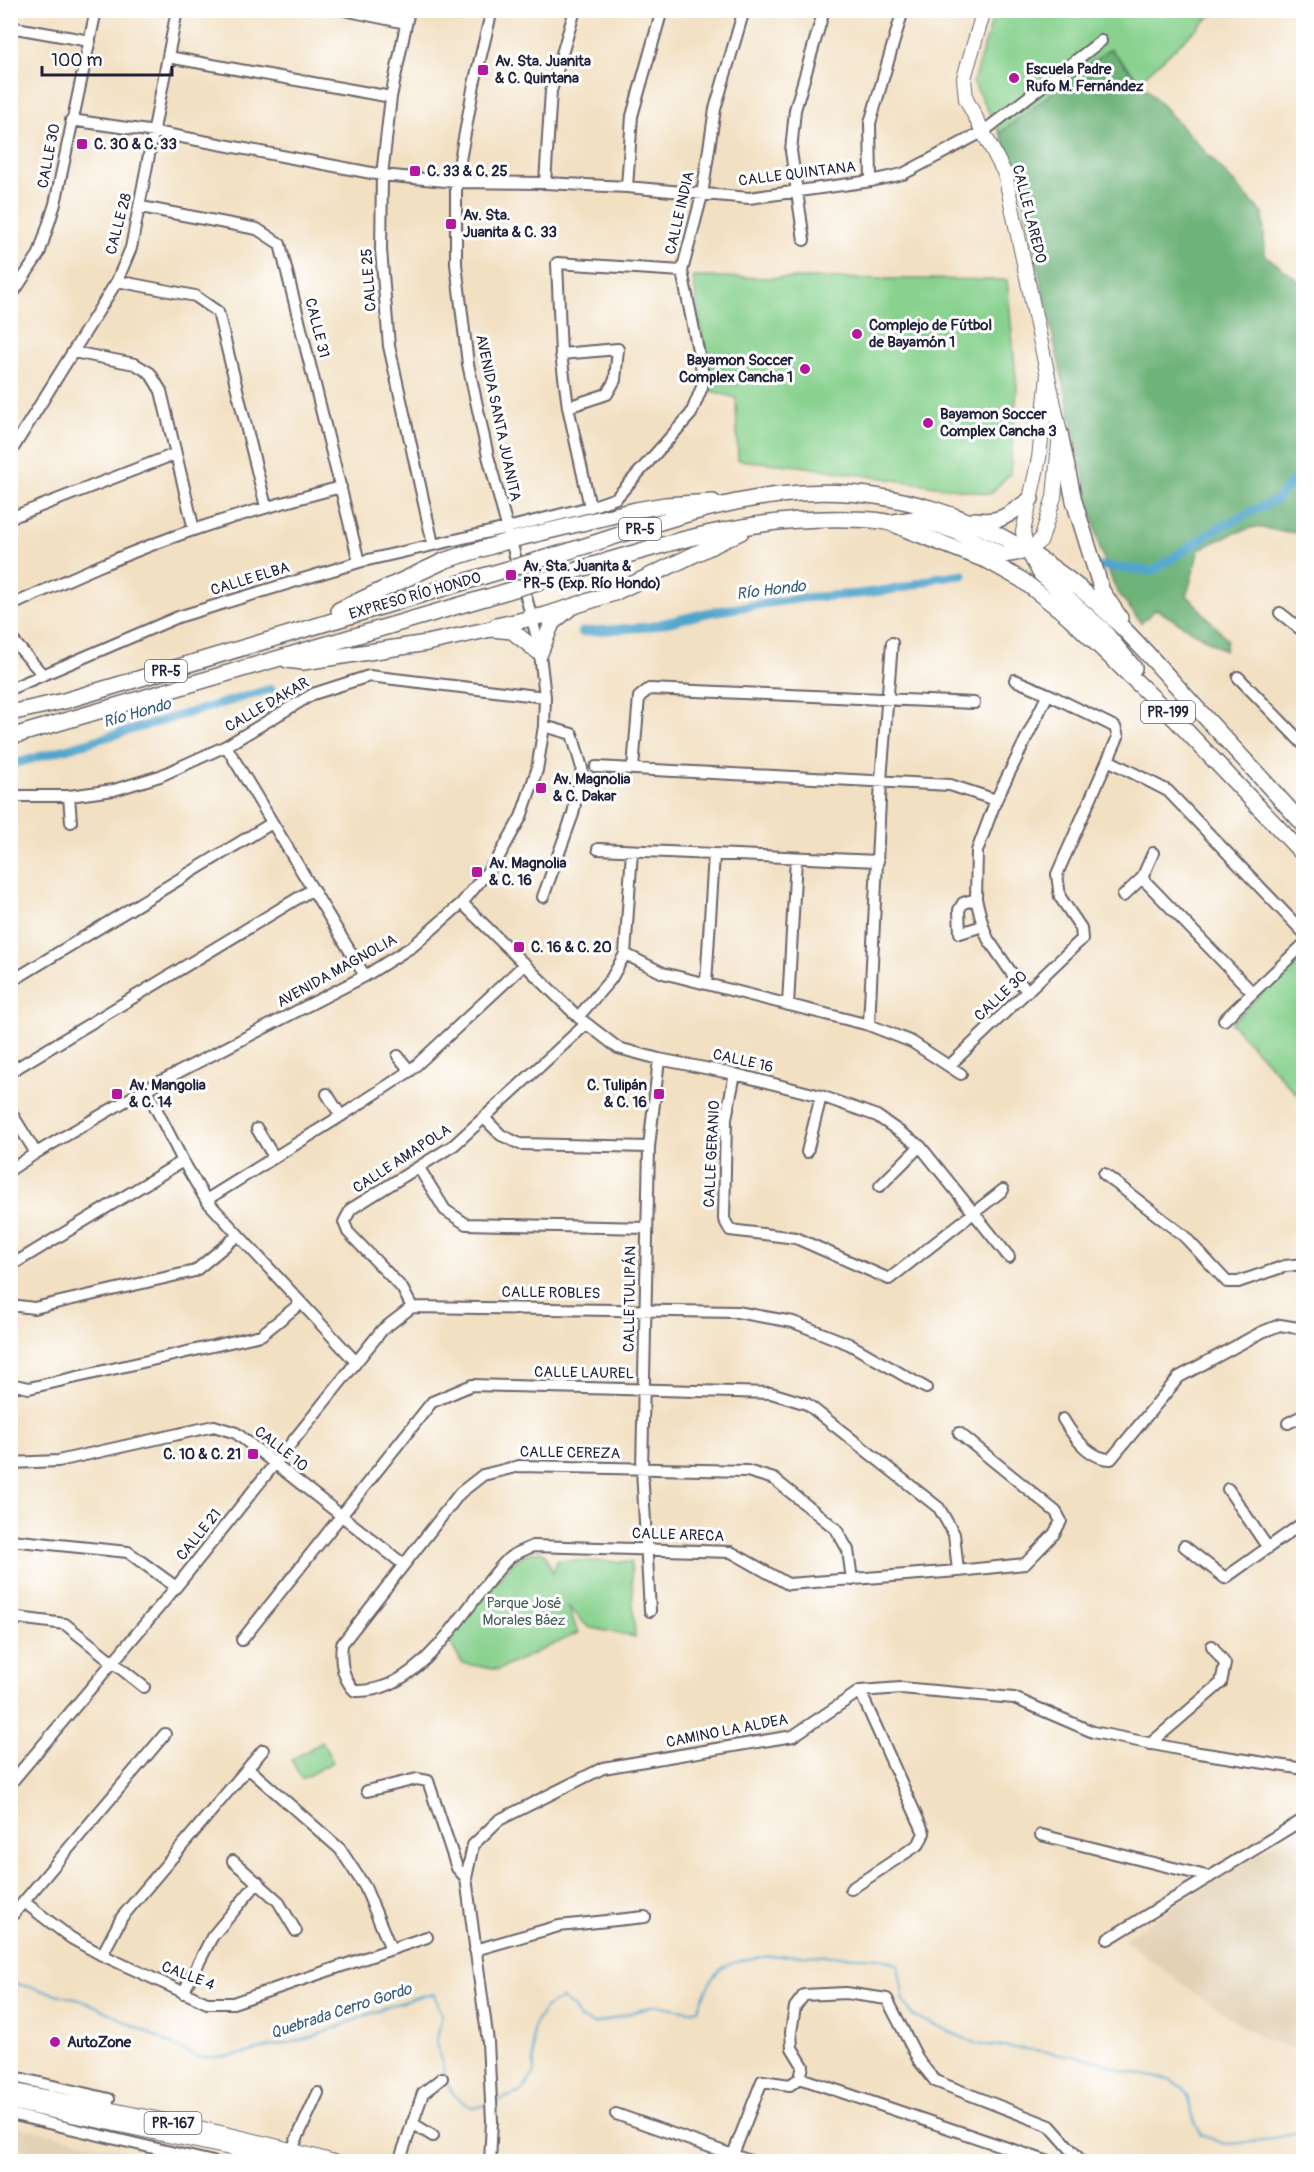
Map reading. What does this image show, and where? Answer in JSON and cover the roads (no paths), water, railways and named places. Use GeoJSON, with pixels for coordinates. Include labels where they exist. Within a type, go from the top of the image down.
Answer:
{"type":"FeatureCollection","features":[{"type":"Feature","properties":{"kind":"highway"},"geometry":{"type":"LineString","coordinates":[[1060,433],[1074,501],[1102,591],[1134,638]]}},
{"type":"Feature","properties":{"kind":"highway","name":"EXPRESO RÍO HONDO"},"geometry":{"type":"LineString","coordinates":[[12,713],[64,701],[725,504],[780,495],[806,493],[855,495],[918,504],[964,519],[1027,551]]}},
{"type":"Feature","properties":{"kind":"highway"},"geometry":{"type":"LineString","coordinates":[[964,519],[992,522],[1000,520],[1031,499]]}},
{"type":"Feature","properties":{"kind":"highway"},"geometry":{"type":"LineString","coordinates":[[317,626],[330,615],[446,560],[509,534],[659,506],[708,501],[725,504]]}},
{"type":"Feature","properties":{"kind":"highway","name":"EXPRESO RÍO HONDO"},"geometry":{"type":"LineString","coordinates":[[15,735],[676,540],[754,524],[841,519],[894,522],[905,529],[979,557],[1022,580]]}},
{"type":"Feature","properties":{"kind":"highway"},"geometry":{"type":"LineString","coordinates":[[894,522],[914,519],[925,521],[957,532],[1003,555],[1027,551],[1041,574],[1102,629],[1176,720]]}},
{"type":"Feature","properties":{"kind":"highway"},"geometry":{"type":"LineString","coordinates":[[490,629],[499,623],[570,608],[629,587],[754,524]]}},
{"type":"Feature","properties":{"kind":"highway","name":"PR-199"},"geometry":{"type":"LineString","coordinates":[[1027,551],[1069,580],[1134,638],[1304,825]]}},
{"type":"Feature","properties":{"kind":"highway","name":"PR-199"},"geometry":{"type":"LineString","coordinates":[[1022,580],[1068,616],[1176,720],[1304,855]]}},
{"type":"Feature","properties":{"kind":"highway"},"geometry":{"type":"LineString","coordinates":[[278,659],[303,662],[436,641],[490,629],[512,631],[540,653],[552,622],[570,608]]}},
{"type":"Feature","properties":{"kind":"main road","name":"CALLE LAREDO"},"geometry":{"type":"LineString","coordinates":[[984,10],[964,78],[966,99],[1005,174],[1060,433],[1054,497],[1041,540],[1027,551]]}},
{"type":"Feature","properties":{"kind":"main road"},"geometry":{"type":"LineString","coordinates":[[1027,551],[1023,532],[1044,422],[1048,376]]}},
{"type":"Feature","properties":{"kind":"main road","name":"PR-167"},"geometry":{"type":"LineString","coordinates":[[10,2090],[184,2125],[295,2156]]}},
{"type":"Feature","properties":{"kind":"main road","name":"PR-167"},"geometry":{"type":"LineString","coordinates":[[10,2102],[334,2162]]}},
{"type":"Feature","properties":{"kind":"street","name":"CALLE 30"},"geometry":{"type":"LineString","coordinates":[[10,298],[39,254],[55,204],[96,10]]}},
{"type":"Feature","properties":{"kind":"street","name":"CALLE 28"},"geometry":{"type":"LineString","coordinates":[[10,453],[117,281],[131,248],[141,207],[177,10]]}},
{"type":"Feature","properties":{"kind":"street"},"geometry":{"type":"LineString","coordinates":[[345,10],[406,23]]}},
{"type":"Feature","properties":{"kind":"street","name":"CALLE 25"},"geometry":{"type":"LineString","coordinates":[[409,10],[391,97],[382,175],[381,250],[389,346],[433,544]]}},
{"type":"Feature","properties":{"kind":"street","name":"AVENIDA SANTA JUANITA"},"geometry":{"type":"LineString","coordinates":[[492,10],[474,84],[456,182],[456,264],[468,364],[488,456],[532,616]]}},
{"type":"Feature","properties":{"kind":"street"},"geometry":{"type":"LineString","coordinates":[[545,183],[551,91],[575,10]]}},
{"type":"Feature","properties":{"kind":"street"},"geometry":{"type":"LineString","coordinates":[[627,187],[632,116],[662,10]]}},
{"type":"Feature","properties":{"kind":"street","name":"CALLE INDIA"},"geometry":{"type":"LineString","coordinates":[[509,534],[616,498],[691,414],[702,387],[702,370],[682,271],[702,195],[715,109],[744,10]]}},
{"type":"Feature","properties":{"kind":"street"},"geometry":{"type":"LineString","coordinates":[[804,240],[791,151],[795,110],[824,10]]}},
{"type":"Feature","properties":{"kind":"street"},"geometry":{"type":"LineString","coordinates":[[871,181],[870,123],[903,10]]}},
{"type":"Feature","properties":{"kind":"street"},"geometry":{"type":"LineString","coordinates":[[11,29],[90,41]]}},
{"type":"Feature","properties":{"kind":"street","name":"CALLE QUINTANA"},"geometry":{"type":"LineString","coordinates":[[71,120],[154,132],[382,175],[456,182],[627,187],[749,198],[871,181],[903,174],[984,130],[1101,41]]}},
{"type":"Feature","properties":{"kind":"street"},"geometry":{"type":"LineString","coordinates":[[168,57],[391,97]]}},
{"type":"Feature","properties":{"kind":"street","name":"CALLE 31"},"geometry":{"type":"LineString","coordinates":[[141,207],[257,229],[280,244],[359,562]]}},
{"type":"Feature","properties":{"kind":"street"},"geometry":{"type":"LineString","coordinates":[[590,507],[568,407],[561,354],[557,263],[682,271]]}},
{"type":"Feature","properties":{"kind":"street"},"geometry":{"type":"LineString","coordinates":[[117,281],[195,296],[218,312],[266,507]]}},
{"type":"Feature","properties":{"kind":"street"},"geometry":{"type":"LineString","coordinates":[[561,354],[618,349],[615,380],[607,394],[568,407]]}},
{"type":"Feature","properties":{"kind":"street"},"geometry":{"type":"LineString","coordinates":[[73,352],[135,364],[150,373],[161,391],[194,530]]}},
{"type":"Feature","properties":{"kind":"street"},"geometry":{"type":"LineString","coordinates":[[10,518],[175,454]]}},
{"type":"Feature","properties":{"kind":"street"},"geometry":{"type":"LineString","coordinates":[[10,606],[75,576],[194,530],[266,507],[341,487]]}},
{"type":"Feature","properties":{"kind":"street","name":"CALLE ELBA"},"geometry":{"type":"LineString","coordinates":[[10,689],[178,617],[359,562],[433,544],[509,534]]}},
{"type":"Feature","properties":{"kind":"street"},"geometry":{"type":"LineString","coordinates":[[1280,613],[1304,632]]}},
{"type":"Feature","properties":{"kind":"street","name":"AVENIDA MAGNOLIA"},"geometry":{"type":"LineString","coordinates":[[10,1170],[146,1089],[365,976],[413,946],[462,903],[497,860],[521,817],[537,770],[544,726],[545,697],[540,653],[532,616]]}},
{"type":"Feature","properties":{"kind":"street"},"geometry":{"type":"LineString","coordinates":[[10,638],[43,675]]}},
{"type":"Feature","properties":{"kind":"street"},"geometry":{"type":"LineString","coordinates":[[869,1025],[881,780],[892,643]]}},
{"type":"Feature","properties":{"kind":"street","name":"CALLE DAKAR"},"geometry":{"type":"LineString","coordinates":[[10,796],[69,796],[114,790],[160,776],[226,746],[313,694],[369,676],[545,697]]}},
{"type":"Feature","properties":{"kind":"street"},"geometry":{"type":"LineString","coordinates":[[1238,677],[1304,745]]}},
{"type":"Feature","properties":{"kind":"street"},"geometry":{"type":"LineString","coordinates":[[1015,680],[1115,727],[1118,737],[1108,760],[1168,791],[1304,933]]}},
{"type":"Feature","properties":{"kind":"street"},"geometry":{"type":"LineString","coordinates":[[633,768],[639,698],[648,689],[974,703]]}},
{"type":"Feature","properties":{"kind":"street"},"geometry":{"type":"LineString","coordinates":[[1028,992],[1015,978],[988,939],[983,926],[976,899],[977,851],[996,800],[1048,694]]}},
{"type":"Feature","properties":{"kind":"street"},"geometry":{"type":"LineString","coordinates":[[543,897],[573,814],[582,768],[572,734],[544,726]]}},
{"type":"Feature","properties":{"kind":"street"},"geometry":{"type":"LineString","coordinates":[[226,746],[365,976]]}},
{"type":"Feature","properties":{"kind":"street","name":"CALLE 30"},"geometry":{"type":"LineString","coordinates":[[950,1065],[1082,939],[1081,928],[1060,897],[1057,874],[1108,760]]}},
{"type":"Feature","properties":{"kind":"street"},"geometry":{"type":"LineString","coordinates":[[596,767],[950,784],[996,800]]}},
{"type":"Feature","properties":{"kind":"street"},"geometry":{"type":"LineString","coordinates":[[69,796],[71,822]]}},
{"type":"Feature","properties":{"kind":"street"},"geometry":{"type":"LineString","coordinates":[[10,982],[273,823]]}},
{"type":"Feature","properties":{"kind":"street"},"geometry":{"type":"LineString","coordinates":[[598,849],[878,861]]}},
{"type":"Feature","properties":{"kind":"street"},"geometry":{"type":"LineString","coordinates":[[632,851],[625,954],[663,973],[869,1025],[912,1042],[961,1074]]}},
{"type":"Feature","properties":{"kind":"street"},"geometry":{"type":"LineString","coordinates":[[1123,896],[1142,878],[1153,853]]}},
{"type":"Feature","properties":{"kind":"street"},"geometry":{"type":"LineString","coordinates":[[706,984],[714,854]]}},
{"type":"Feature","properties":{"kind":"street"},"geometry":{"type":"LineString","coordinates":[[788,1005],[796,858]]}},
{"type":"Feature","properties":{"kind":"street"},"geometry":{"type":"LineString","coordinates":[[1142,878],[1253,993]]}},
{"type":"Feature","properties":{"kind":"street"},"geometry":{"type":"LineString","coordinates":[[10,1072],[312,889]]}},
{"type":"Feature","properties":{"kind":"street"},"geometry":{"type":"LineString","coordinates":[[976,899],[963,903],[959,910],[960,933],[983,926]]}},
{"type":"Feature","properties":{"kind":"street","name":"CALLE 16"},"geometry":{"type":"LineString","coordinates":[[462,903],[582,1020],[618,1048],[821,1096],[877,1116],[920,1146],[1009,1257]]}},
{"type":"Feature","properties":{"kind":"street"},"geometry":{"type":"LineString","coordinates":[[1224,1020],[1304,944]]}},
{"type":"Feature","properties":{"kind":"street","name":"CALLE AMAPOLA"},"geometry":{"type":"LineString","coordinates":[[412,1307],[402,1288],[348,1232],[344,1222],[351,1209],[454,1145],[484,1118],[582,1020],[612,980],[625,954]]}},
{"type":"Feature","properties":{"kind":"street"},"geometry":{"type":"LineString","coordinates":[[206,1200],[410,1071],[525,964]]}},
{"type":"Feature","properties":{"kind":"street"},"geometry":{"type":"LineString","coordinates":[[398,1056],[410,1071]]}},
{"type":"Feature","properties":{"kind":"street","name":"CALLE TULIPÁN"},"geometry":{"type":"LineString","coordinates":[[650,1611],[642,1469],[643,1389],[649,1147],[658,1059]]}},
{"type":"Feature","properties":{"kind":"street","name":"CALLE GERANIO"},"geometry":{"type":"LineString","coordinates":[[735,1074],[726,1118],[724,1219],[730,1230],[796,1238],[889,1279],[1003,1190]]}},
{"type":"Feature","properties":{"kind":"street"},"geometry":{"type":"LineString","coordinates":[[146,1089],[206,1200],[356,1362]]}},
{"type":"Feature","properties":{"kind":"street"},"geometry":{"type":"LineString","coordinates":[[327,1094],[341,1116]]}},
{"type":"Feature","properties":{"kind":"street"},"geometry":{"type":"LineString","coordinates":[[807,1152],[821,1096]]}},
{"type":"Feature","properties":{"kind":"street"},"geometry":{"type":"LineString","coordinates":[[10,1111],[36,1153]]}},
{"type":"Feature","properties":{"kind":"street"},"geometry":{"type":"LineString","coordinates":[[484,1118],[501,1136],[520,1144],[649,1147]]}},
{"type":"Feature","properties":{"kind":"street"},"geometry":{"type":"LineString","coordinates":[[257,1129],[274,1157]]}},
{"type":"Feature","properties":{"kind":"street"},"geometry":{"type":"LineString","coordinates":[[880,1186],[920,1146]]}},
{"type":"Feature","properties":{"kind":"street"},"geometry":{"type":"LineString","coordinates":[[10,1266],[183,1161]]}},
{"type":"Feature","properties":{"kind":"street"},"geometry":{"type":"LineString","coordinates":[[419,1168],[445,1210],[466,1224],[647,1228]]}},
{"type":"Feature","properties":{"kind":"street"},"geometry":{"type":"LineString","coordinates":[[1104,1174],[1184,1236],[1227,1282],[1238,1282],[1284,1266],[1304,1264]]}},
{"type":"Feature","properties":{"kind":"street"},"geometry":{"type":"LineString","coordinates":[[10,1305],[34,1308],[195,1271],[237,1236]]}},
{"type":"Feature","properties":{"kind":"street"},"geometry":{"type":"LineString","coordinates":[[10,1384],[29,1388],[261,1335],[301,1303]]}},
{"type":"Feature","properties":{"kind":"street","name":"CALLE ROBLES"},"geometry":{"type":"LineString","coordinates":[[412,1307],[737,1312],[793,1322],[849,1344],[926,1388]]}},
{"type":"Feature","properties":{"kind":"street","name":"CALLE 21"},"geometry":{"type":"LineString","coordinates":[[10,1784],[176,1587],[382,1330],[412,1307]]}},
{"type":"Feature","properties":{"kind":"street"},"geometry":{"type":"LineString","coordinates":[[1063,1419],[1074,1438],[1101,1459],[1111,1458],[1179,1377],[1262,1332],[1280,1325],[1304,1329]]}},
{"type":"Feature","properties":{"kind":"street","name":"CALLE LAUREL"},"geometry":{"type":"LineString","coordinates":[[242,1640],[432,1402],[472,1385],[771,1393],[807,1404],[939,1508],[954,1534],[958,1571]]}},
{"type":"Feature","properties":{"kind":"street"},"geometry":{"type":"LineString","coordinates":[[1288,1423],[1302,1419]]}},
{"type":"Feature","properties":{"kind":"street","name":"CALLE 10"},"geometry":{"type":"LineString","coordinates":[[10,1463],[58,1461],[214,1426],[236,1433],[403,1564]]}},
{"type":"Feature","properties":{"kind":"street","name":"CALLE ARECA"},"geometry":{"type":"LineString","coordinates":[[344,1673],[348,1684],[355,1691],[365,1692],[397,1681],[422,1665],[510,1557],[533,1546],[731,1552],[788,1584],[1025,1564],[1054,1534],[1060,1521],[1056,1512],[959,1433]]}},
{"type":"Feature","properties":{"kind":"street","name":"CALLE CEREZA"},"geometry":{"type":"LineString","coordinates":[[344,1673],[340,1660],[342,1644],[459,1492],[483,1475],[519,1466],[747,1471],[774,1479],[836,1529],[848,1550],[852,1580]]}},
{"type":"Feature","properties":{"kind":"street"},"geometry":{"type":"LineString","coordinates":[[1228,1489],[1268,1548]]}},
{"type":"Feature","properties":{"kind":"street"},"geometry":{"type":"LineString","coordinates":[[1185,1546],[1225,1578],[1304,1522]]}},
{"type":"Feature","properties":{"kind":"street"},"geometry":{"type":"LineString","coordinates":[[10,1540],[128,1552],[176,1587]]}},
{"type":"Feature","properties":{"kind":"street"},"geometry":{"type":"LineString","coordinates":[[10,1617],[65,1624],[144,1687]]}},
{"type":"Feature","properties":{"kind":"street"},"geometry":{"type":"LineString","coordinates":[[1150,1744],[1221,1683],[1225,1664],[1212,1646]]}},
{"type":"Feature","properties":{"kind":"street","name":"CAMINO LA ALDEA"},"geometry":{"type":"LineString","coordinates":[[490,2162],[492,2121],[488,2042],[466,1878],[473,1845],[499,1820],[603,1768],[793,1736],[860,1691],[900,1688],[1014,1698],[1093,1732],[1150,1744],[1304,1769]]}},
{"type":"Feature","properties":{"kind":"street"},"geometry":{"type":"LineString","coordinates":[[851,1889],[919,1844],[924,1833],[860,1691]]}},
{"type":"Feature","properties":{"kind":"street"},"geometry":{"type":"LineString","coordinates":[[10,1918],[165,1734]]}},
{"type":"Feature","properties":{"kind":"street"},"geometry":{"type":"LineString","coordinates":[[102,1955],[122,1917],[263,1750]]}},
{"type":"Feature","properties":{"kind":"street"},"geometry":{"type":"LineString","coordinates":[[248,1768],[340,1849],[365,1887],[391,1949]]}},
{"type":"Feature","properties":{"kind":"street"},"geometry":{"type":"LineString","coordinates":[[367,1791],[417,1779],[428,1781],[457,1868],[466,1878]]}},
{"type":"Feature","properties":{"kind":"street"},"geometry":{"type":"LineString","coordinates":[[1108,1940],[1304,1819]]}},
{"type":"Feature","properties":{"kind":"street"},"geometry":{"type":"LineString","coordinates":[[1041,1835],[1210,1877]]}},
{"type":"Feature","properties":{"kind":"street"},"geometry":{"type":"LineString","coordinates":[[233,1862],[278,1901],[296,1931]]}},
{"type":"Feature","properties":{"kind":"street"},"geometry":{"type":"LineString","coordinates":[[183,1993],[212,1937],[258,1882]]}},
{"type":"Feature","properties":{"kind":"street","name":"CALLE 4"},"geometry":{"type":"LineString","coordinates":[[24,1902],[71,1938],[102,1955],[207,2003],[232,2003],[426,1937]]}},
{"type":"Feature","properties":{"kind":"street"},"geometry":{"type":"LineString","coordinates":[[475,1950],[559,1926],[645,1917]]}},
{"type":"Feature","properties":{"kind":"street"},"geometry":{"type":"LineString","coordinates":[[731,2158],[762,2081],[790,2085],[800,2078],[803,2066],[792,2048],[791,2032],[795,2007],[804,1995],[846,1993],[887,1999],[919,2061],[935,2081],[1050,2127],[1082,2162]]}},
{"type":"Feature","properties":{"kind":"street"},"geometry":{"type":"LineString","coordinates":[[10,2076],[109,2099]]}},
{"type":"Feature","properties":{"kind":"street"},"geometry":{"type":"LineString","coordinates":[[399,2162],[423,2093],[442,2078]]}},
{"type":"Feature","properties":{"kind":"street"},"geometry":{"type":"LineString","coordinates":[[800,2078],[1049,2162]]}},
{"type":"Feature","properties":{"kind":"street"},"geometry":{"type":"LineString","coordinates":[[295,2156],[318,2093]]}},
{"type":"Feature","properties":{"kind":"street"},"geometry":{"type":"LineString","coordinates":[[10,2114],[213,2162]]}},
{"type":"Feature","properties":{"kind":"street"},"geometry":{"type":"LineString","coordinates":[[616,2114],[731,2158],[753,2162]]}},
{"type":"Feature","properties":{"kind":"street"},"geometry":{"type":"LineString","coordinates":[[412,2123],[434,2136]]}},
{"type":"Feature","properties":{"kind":"waterway","name":"Río Hondo"},"geometry":{"type":"LineString","coordinates":[[1098,566],[1153,571],[1218,528],[1276,500],[1304,468]]}},
{"type":"Feature","properties":{"kind":"waterway","name":"Río Hondo"},"geometry":{"type":"LineString","coordinates":[[582,632],[648,627],[711,612],[802,598],[903,588],[939,577],[963,575]]}},
{"type":"Feature","properties":{"kind":"waterway","name":"Río Hondo"},"geometry":{"type":"LineString","coordinates":[[10,762],[21,762],[271,689]]}},
{"type":"Feature","properties":{"kind":"waterway","name":"Quebrada Cerro Gordo"},"geometry":{"type":"LineString","coordinates":[[494,2102],[521,2092],[534,2074],[533,2027],[545,2008],[562,1998],[574,2008],[580,2019],[595,2024],[657,2005],[689,2011],[698,2009],[717,1972],[734,1962],[774,1956],[844,1956],[881,1958],[898,1965],[904,2000],[912,2015],[977,2044],[1096,2060],[1121,2070],[1173,2081],[1183,2087],[1189,2098],[1191,2113],[1201,2135],[1225,2144],[1252,2142],[1304,2132]]}},
{"type":"Feature","properties":{"kind":"waterway","name":"Quebrada Cerro Gordo"},"geometry":{"type":"LineString","coordinates":[[10,1982],[87,2002],[198,2058],[232,2056],[310,2038],[390,2006],[434,1994],[442,2015],[436,2043],[445,2074]]}},
{"type":"Feature","properties":{"kind":"waterway","name":"Quebrada Cerro Gordo"},"geometry":{"type":"LineString","coordinates":[[446,2080],[453,2094],[474,2108],[489,2104]]}},
{"type":"Feature","properties":{"kind":"place","name":"Av. Sta. Juanita & C. Quintana"},"geometry":{"type":"Point","coordinates":[483,70]}},
{"type":"Feature","properties":{"kind":"place","name":"Escuela Padre Rufo M. Fernández"},"geometry":{"type":"Point","coordinates":[1014,78]}},
{"type":"Feature","properties":{"kind":"place","name":"C. 30 & C. 33"},"geometry":{"type":"Point","coordinates":[82,144]}},
{"type":"Feature","properties":{"kind":"place","name":"C. 33 & C. 25"},"geometry":{"type":"Point","coordinates":[415,171]}},
{"type":"Feature","properties":{"kind":"place","name":"Av. Sta. Juanita & C. 33"},"geometry":{"type":"Point","coordinates":[451,224]}},
{"type":"Feature","properties":{"kind":"place","name":"Complejo de Fútbol de Bayamón 1"},"geometry":{"type":"Point","coordinates":[857,334]}},
{"type":"Feature","properties":{"kind":"place","name":"Bayamon Soccer Complex Cancha 1"},"geometry":{"type":"Point","coordinates":[805,369]}},
{"type":"Feature","properties":{"kind":"place","name":"Bayamon Soccer Complex Cancha 3"},"geometry":{"type":"Point","coordinates":[928,423]}},
{"type":"Feature","properties":{"kind":"place","name":"Av. Sta. Juanita & PR-5 (Exp. Río Hondo)"},"geometry":{"type":"Point","coordinates":[511,575]}},
{"type":"Feature","properties":{"kind":"place","name":"Av. Magnolia & C. Dakar"},"geometry":{"type":"Point","coordinates":[541,788]}},
{"type":"Feature","properties":{"kind":"place","name":"Av. Magnolia & C. 16"},"geometry":{"type":"Point","coordinates":[477,872]}},
{"type":"Feature","properties":{"kind":"place","name":"C. 16 & C. 20"},"geometry":{"type":"Point","coordinates":[519,947]}},
{"type":"Feature","properties":{"kind":"place","name":"Av. Mangolia & C. 14"},"geometry":{"type":"Point","coordinates":[117,1094]}},
{"type":"Feature","properties":{"kind":"place","name":"C. Tulipán & C. 16"},"geometry":{"type":"Point","coordinates":[659,1094]}},
{"type":"Feature","properties":{"kind":"place","name":"C. 10 & C. 21"},"geometry":{"type":"Point","coordinates":[253,1454]}},
{"type":"Feature","properties":{"kind":"place","name":"AutoZone"},"geometry":{"type":"Point","coordinates":[55,2042]}},
{"type":"Feature","properties":{"kind":"park label","name":"Parque José Morales Báez"},"geometry":{"type":"Point","coordinates":[524,1612]}}]}
